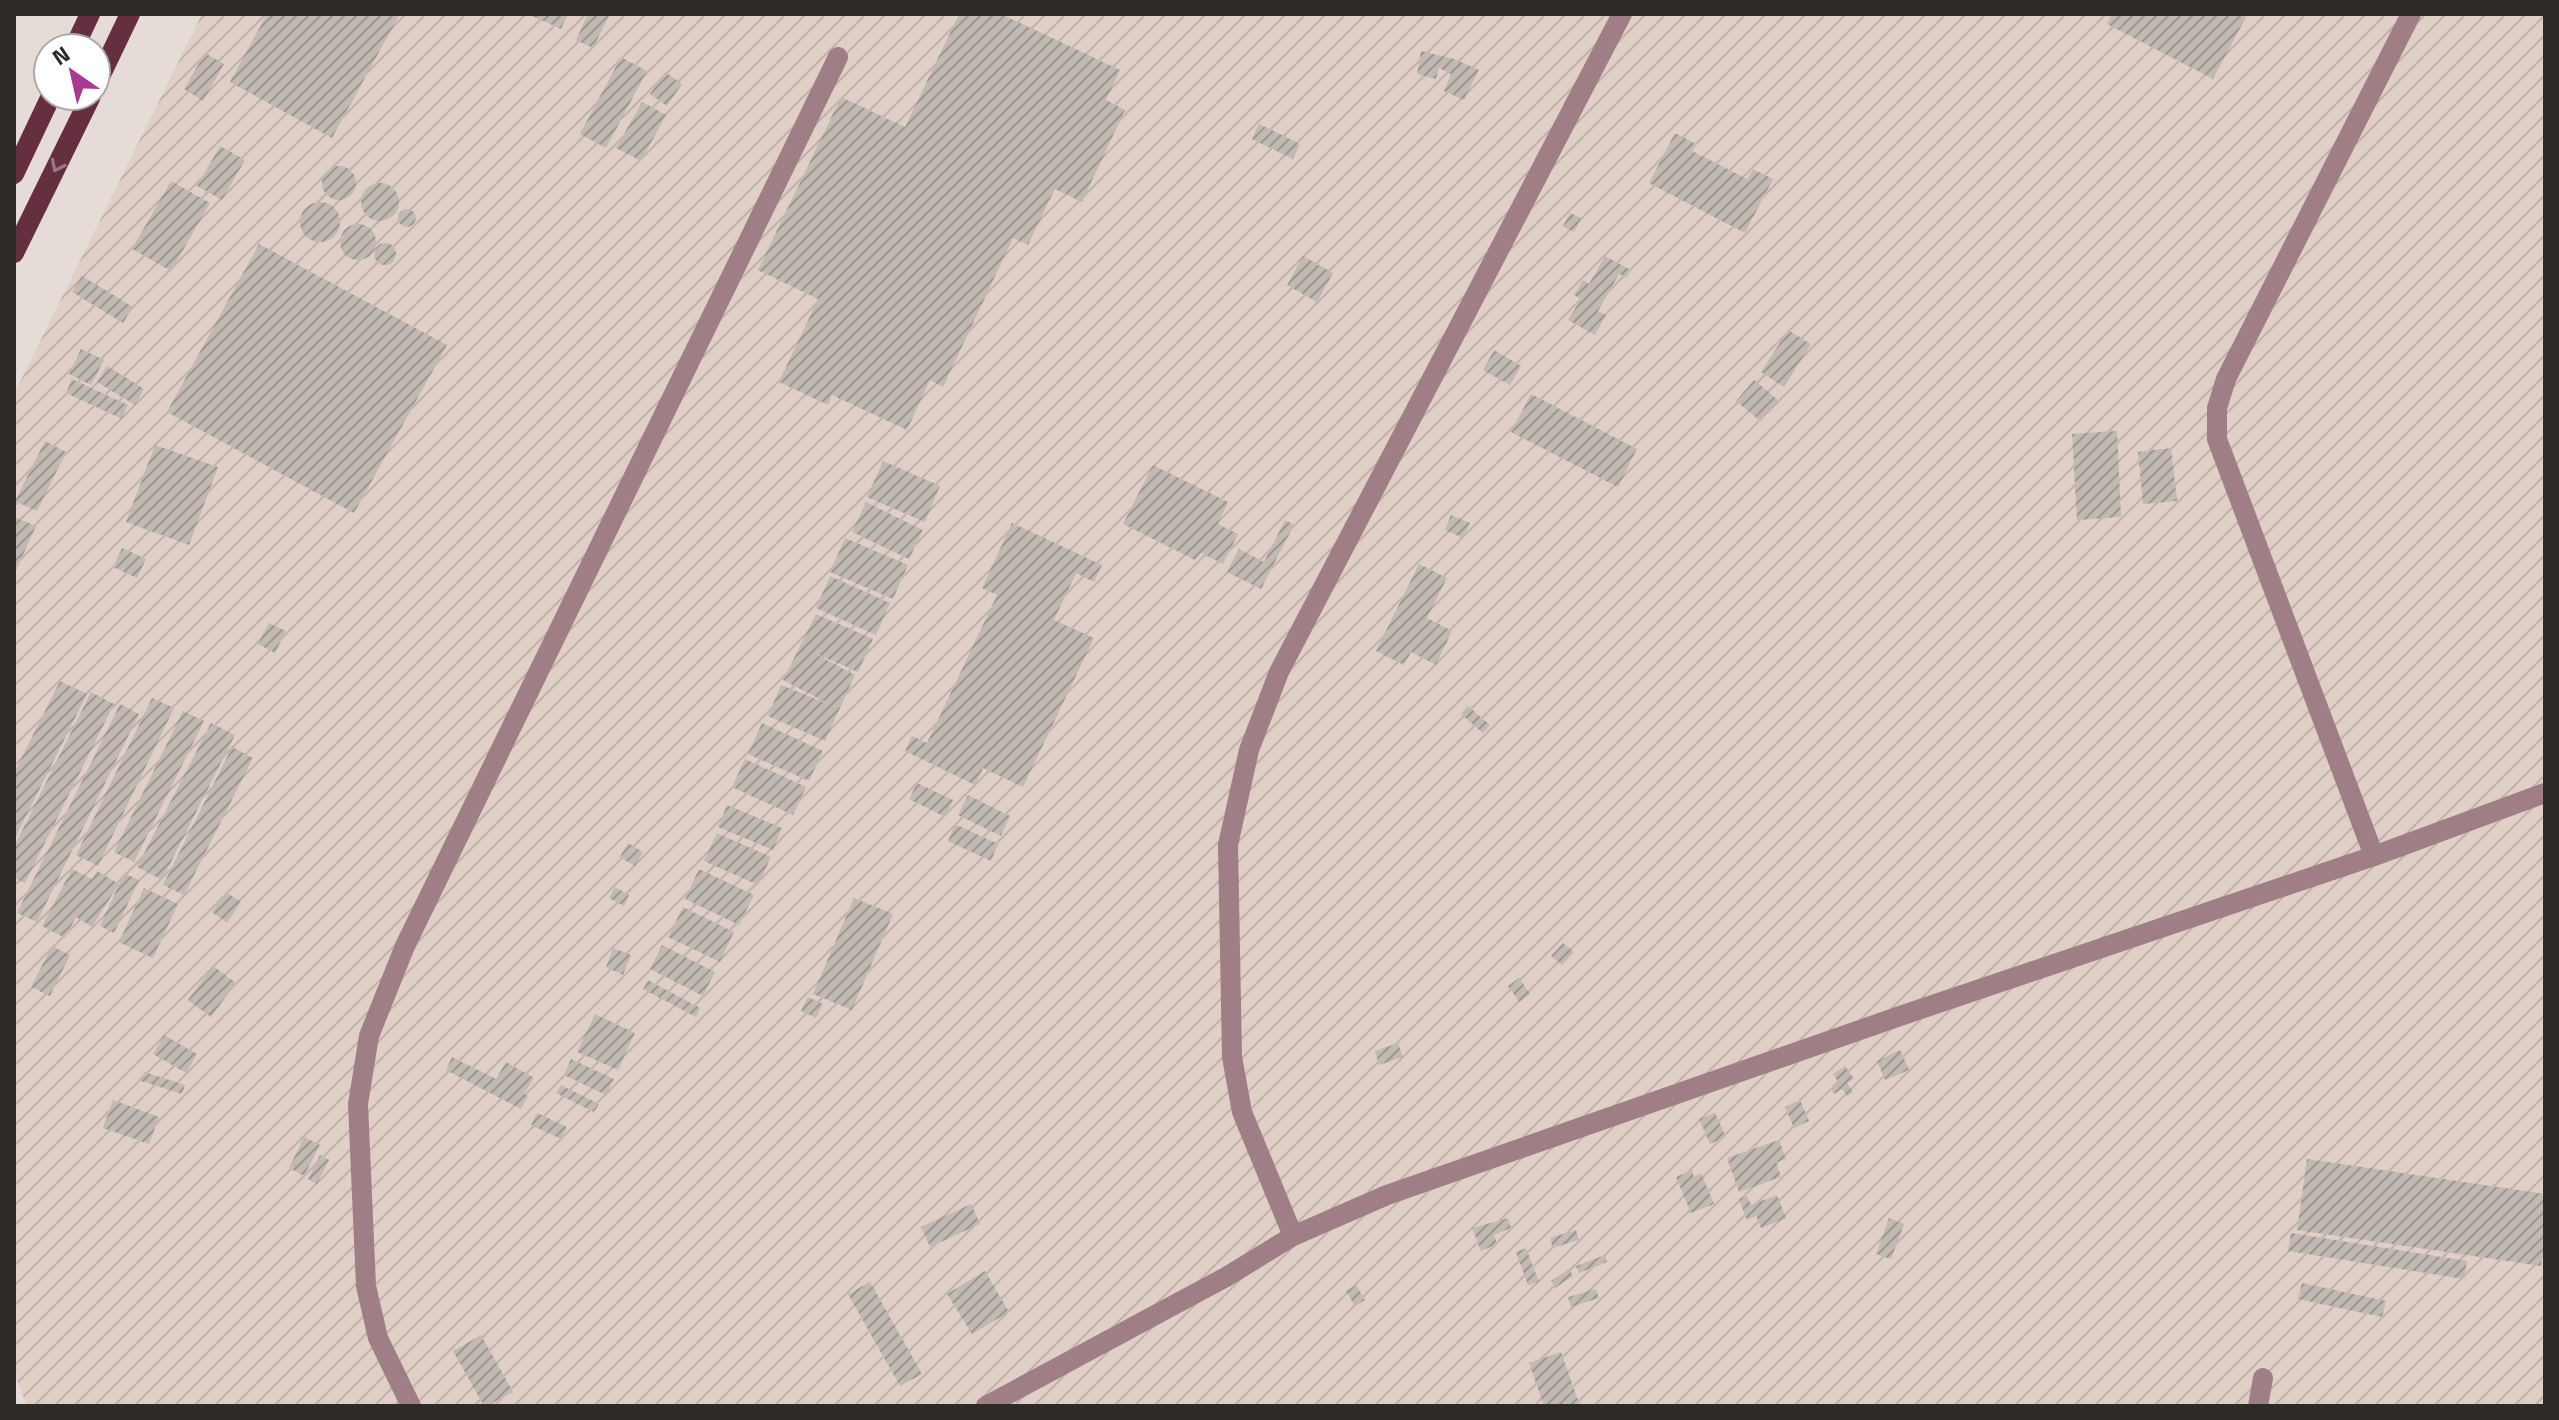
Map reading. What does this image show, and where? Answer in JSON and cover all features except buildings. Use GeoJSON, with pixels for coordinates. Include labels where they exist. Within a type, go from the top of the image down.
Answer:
{"type":"FeatureCollection","features":[{"type":"Feature","properties":{"kind":"main road"},"geometry":{"type":"LineString","coordinates":[[112,52],[130,14]]}},
{"type":"Feature","properties":{"kind":"main road"},"geometry":{"type":"LineString","coordinates":[[14,174],[43,112]]}},
{"type":"Feature","properties":{"kind":"main road"},"geometry":{"type":"LineString","coordinates":[[14,253],[83,112]]}},
{"type":"Feature","properties":{"kind":"street"},"geometry":{"type":"LineString","coordinates":[[1293,1236],[1242,1112],[1232,1057],[1228,845],[1249,750],[1279,672],[1622,14]]}},
{"type":"Feature","properties":{"kind":"street"},"geometry":{"type":"LineString","coordinates":[[2374,856],[2217,439],[2217,408],[2226,379],[2411,14]]}},
{"type":"Feature","properties":{"kind":"street"},"geometry":{"type":"LineString","coordinates":[[411,1406],[378,1338],[366,1286],[358,1104],[369,1036],[405,946],[838,57]]}},
{"type":"Feature","properties":{"kind":"street"},"geometry":{"type":"LineString","coordinates":[[986,1406],[1020,1398],[1293,1236],[1417,1184],[2374,856],[2545,793]]}},
{"type":"Feature","properties":{"kind":"street"},"geometry":{"type":"LineString","coordinates":[[2258,1406],[2263,1378]]}},
{"type":"Feature","properties":{"kind":"shaded area"},"geometry":{"type":"Polygon","coordinates":[[[202,14],[2545,14],[2545,1406],[27,1406],[14,1372],[14,394],[202,14]]]}}]}
